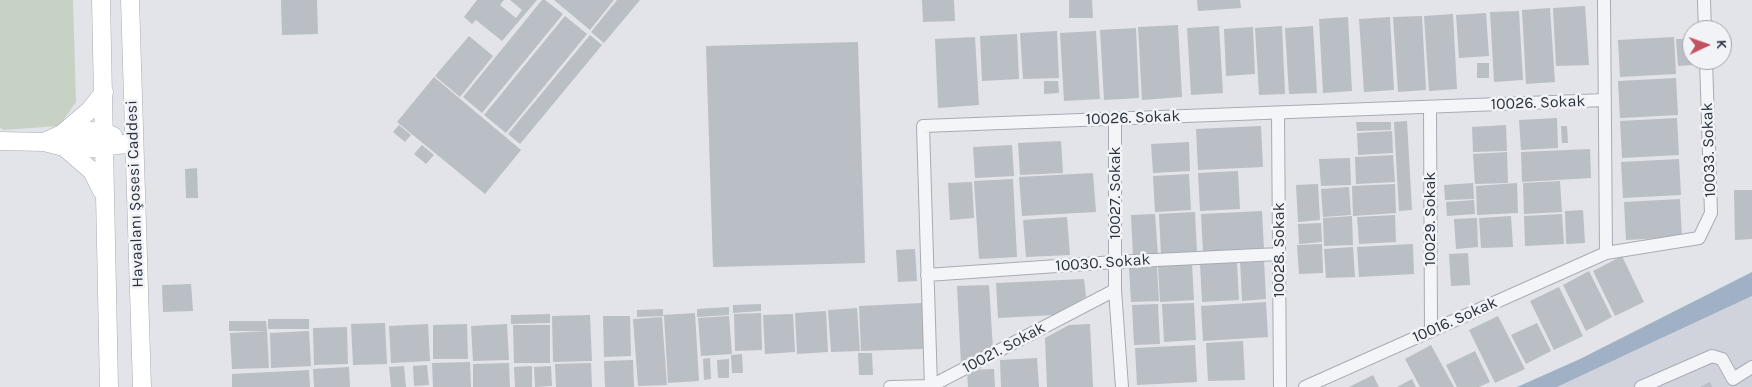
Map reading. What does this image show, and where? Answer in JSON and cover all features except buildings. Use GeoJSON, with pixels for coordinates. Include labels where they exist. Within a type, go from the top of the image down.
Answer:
{"type":"FeatureCollection","features":[{"type":"Feature","properties":{"kind":"street","name":"Havaalanı Şosesi Caddesi"},"geometry":{"type":"LineString","coordinates":[[101,0],[109,387]]}},
{"type":"Feature","properties":{"kind":"street","name":"Havaalanı Şosesi Caddesi"},"geometry":{"type":"LineString","coordinates":[[130,0],[142,387]]}},
{"type":"Feature","properties":{"kind":"street"},"geometry":{"type":"LineString","coordinates":[[1704,0],[1705,20]]}},
{"type":"Feature","properties":{"kind":"street"},"geometry":{"type":"LineString","coordinates":[[1604,2],[1606,253]]}},
{"type":"Feature","properties":{"kind":"street","name":"10033. Sokak"},"geometry":{"type":"LineString","coordinates":[[1699,238],[1711,212],[1706,70]]}},
{"type":"Feature","properties":{"kind":"street"},"geometry":{"type":"LineString","coordinates":[[63,141],[104,92]]}},
{"type":"Feature","properties":{"kind":"street","name":"10026. Sokak"},"geometry":{"type":"LineString","coordinates":[[931,387],[923,126],[1605,100]]}},
{"type":"Feature","properties":{"kind":"street","name":"10029. Sokak"},"geometry":{"type":"LineString","coordinates":[[1430,107],[1431,331]]}},
{"type":"Feature","properties":{"kind":"street","name":"10028. Sokak"},"geometry":{"type":"LineString","coordinates":[[1278,113],[1280,387]]}},
{"type":"Feature","properties":{"kind":"street","name":"10027. Sokak"},"geometry":{"type":"LineString","coordinates":[[1115,119],[1115,290],[1122,387]]}},
{"type":"Feature","properties":{"kind":"street"},"geometry":{"type":"LineString","coordinates":[[0,141],[63,141],[90,131],[104,140],[133,143]]}},
{"type":"Feature","properties":{"kind":"street"},"geometry":{"type":"LineString","coordinates":[[63,141],[92,171],[104,196]]}},
{"type":"Feature","properties":{"kind":"street","name":"10016. Sokak"},"geometry":{"type":"LineString","coordinates":[[1305,387],[1606,253],[1699,238]]}},
{"type":"Feature","properties":{"kind":"street","name":"10030. Sokak"},"geometry":{"type":"LineString","coordinates":[[928,275],[1115,262],[1279,254]]}},
{"type":"Feature","properties":{"kind":"street","name":"10021. Sokak"},"geometry":{"type":"LineString","coordinates":[[890,387],[931,387],[1115,290]]}},
{"type":"Feature","properties":{"kind":"street"},"geometry":{"type":"LineString","coordinates":[[1641,387],[1712,356],[1722,359],[1735,383],[1752,367]]}},
{"type":"Feature","properties":{"kind":"shaded area"},"geometry":{"type":"Polygon","coordinates":[[[1752,296],[1752,387],[1557,387],[1646,346],[1752,296]]]}},
{"type":"Feature","properties":{"kind":"green space"},"geometry":{"type":"Polygon","coordinates":[[[0,0],[73,0],[76,102],[59,126],[3,130],[0,127],[0,0]]]}},
{"type":"Feature","properties":{"kind":"water"},"geometry":{"type":"Polygon","coordinates":[[[1752,272],[1752,296],[1557,387],[1517,387],[1580,359],[1752,272]]]}}]}
